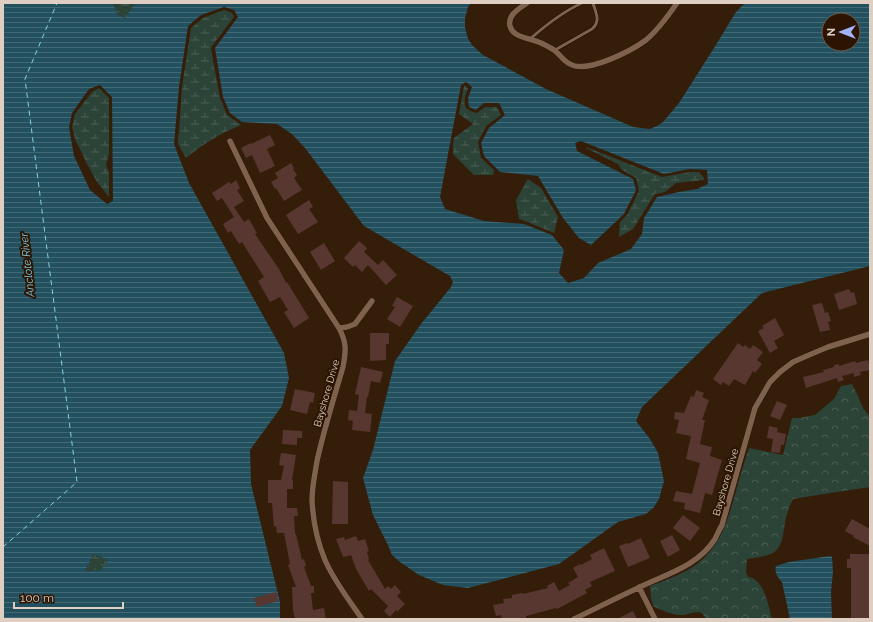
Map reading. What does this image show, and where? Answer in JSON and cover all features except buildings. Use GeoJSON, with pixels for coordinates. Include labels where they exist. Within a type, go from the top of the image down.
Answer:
{"type":"FeatureCollection","features":[{"type":"Feature","properties":{"kind":"street"},"geometry":{"type":"LineString","coordinates":[[527,3],[513,14],[510,20],[510,26],[514,32],[555,50],[570,65],[581,67],[595,65],[610,60],[646,40],[655,32],[677,3]]}},
{"type":"Feature","properties":{"kind":"street","name":"Bayshore Drive"},"geometry":{"type":"LineString","coordinates":[[230,141],[267,218],[343,336],[346,346],[346,355],[321,444],[313,482],[312,499],[317,538],[324,558],[332,574],[362,619]]}},
{"type":"Feature","properties":{"kind":"street"},"geometry":{"type":"LineString","coordinates":[[338,328],[347,327],[354,324],[372,301]]}},
{"type":"Feature","properties":{"kind":"street","name":"Bayshore Drive"},"geometry":{"type":"LineString","coordinates":[[574,619],[639,587],[681,570],[705,551],[722,525],[755,408],[770,382],[793,362],[828,347],[870,334]]}},
{"type":"Feature","properties":{"kind":"street"},"geometry":{"type":"LineString","coordinates":[[639,587],[655,619]]}},
{"type":"Feature","properties":{"kind":"lane"},"geometry":{"type":"LineString","coordinates":[[530,39],[544,26],[563,13],[582,3]]}},
{"type":"Feature","properties":{"kind":"lane"},"geometry":{"type":"LineString","coordinates":[[555,50],[592,29],[596,25],[598,20],[593,3]]}},
{"type":"Feature","properties":{"kind":"green space"},"geometry":{"type":"Polygon","coordinates":[[[113,3],[135,3],[126,18],[117,14],[113,3]]]}},
{"type":"Feature","properties":{"kind":"green space"},"geometry":{"type":"Polygon","coordinates":[[[224,10],[232,13],[234,17],[211,49],[220,98],[227,115],[241,125],[212,139],[186,158],[178,144],[182,87],[191,28],[203,18],[224,10]]]}},
{"type":"Feature","properties":{"kind":"green space"},"geometry":{"type":"Polygon","coordinates":[[[464,86],[468,88],[464,101],[468,110],[477,113],[485,107],[497,107],[501,115],[486,126],[478,142],[481,158],[494,170],[493,175],[474,175],[453,154],[454,138],[473,124],[459,114],[464,86]]]}},
{"type":"Feature","properties":{"kind":"green space"},"geometry":{"type":"Polygon","coordinates":[[[99,88],[109,98],[109,154],[106,165],[109,172],[109,197],[97,182],[87,164],[75,139],[72,127],[75,114],[92,92],[99,88]]]}},
{"type":"Feature","properties":{"kind":"green space"},"geometry":{"type":"Polygon","coordinates":[[[586,147],[662,177],[690,172],[699,172],[704,180],[676,183],[665,192],[655,194],[633,229],[619,237],[620,222],[627,215],[639,191],[636,178],[622,170],[618,164],[586,147]]]}},
{"type":"Feature","properties":{"kind":"green space"},"geometry":{"type":"Polygon","coordinates":[[[528,179],[541,188],[558,217],[554,233],[519,219],[516,200],[528,179]]]}},
{"type":"Feature","properties":{"kind":"green space"},"geometry":{"type":"Polygon","coordinates":[[[852,384],[863,408],[870,417],[870,487],[793,499],[787,514],[782,539],[777,549],[769,555],[747,559],[746,572],[748,577],[751,577],[758,582],[764,591],[772,619],[706,619],[702,613],[697,612],[676,615],[653,606],[650,586],[692,568],[705,557],[717,541],[726,524],[749,448],[783,455],[792,418],[815,415],[834,399],[841,386],[852,384]]]}},
{"type":"Feature","properties":{"kind":"green space"},"geometry":{"type":"Polygon","coordinates":[[[94,554],[109,560],[101,570],[85,571],[94,554]]]}},
{"type":"Feature","properties":{"kind":"water","name":"Anclote River"},"geometry":{"type":"Polygon","coordinates":[[[3,3],[113,3],[117,14],[125,18],[135,3],[471,3],[468,7],[465,18],[465,27],[468,39],[483,55],[546,89],[633,127],[650,129],[663,122],[679,103],[736,12],[745,3],[870,3],[870,266],[762,293],[642,407],[636,421],[650,439],[658,453],[664,481],[659,499],[654,507],[646,514],[618,522],[559,564],[468,588],[443,585],[419,575],[392,555],[373,515],[363,478],[373,450],[395,361],[421,324],[451,287],[453,282],[450,276],[364,226],[305,148],[292,134],[277,124],[242,122],[230,113],[223,97],[215,48],[238,17],[234,10],[224,7],[201,15],[188,26],[179,87],[174,144],[189,183],[284,353],[289,378],[282,406],[250,450],[251,484],[280,602],[280,619],[3,619],[3,3]],[[466,82],[461,85],[440,197],[445,209],[484,221],[524,224],[552,235],[564,250],[559,273],[568,283],[584,278],[598,263],[631,249],[642,234],[644,218],[657,197],[697,189],[708,184],[707,170],[690,169],[664,174],[581,141],[575,143],[577,151],[633,179],[636,190],[624,214],[591,245],[579,238],[563,218],[538,176],[500,172],[484,156],[481,143],[489,128],[505,115],[499,103],[484,103],[476,110],[469,107],[468,98],[472,87],[466,82]],[[100,85],[89,89],[72,113],[69,127],[74,156],[90,190],[107,204],[113,201],[112,97],[100,85]],[[94,554],[85,571],[101,570],[108,560],[94,554]]]}},
{"type":"Feature","properties":{"kind":"water"},"geometry":{"type":"Polygon","coordinates":[[[830,556],[832,557],[833,572],[831,592],[832,619],[790,619],[782,582],[776,573],[776,566],[789,562],[830,556]]]}},
{"type":"Feature","properties":{"kind":"ferry route"},"geometry":{"type":"LineString","coordinates":[[3,547],[77,482],[25,79],[57,3]]}}]}
